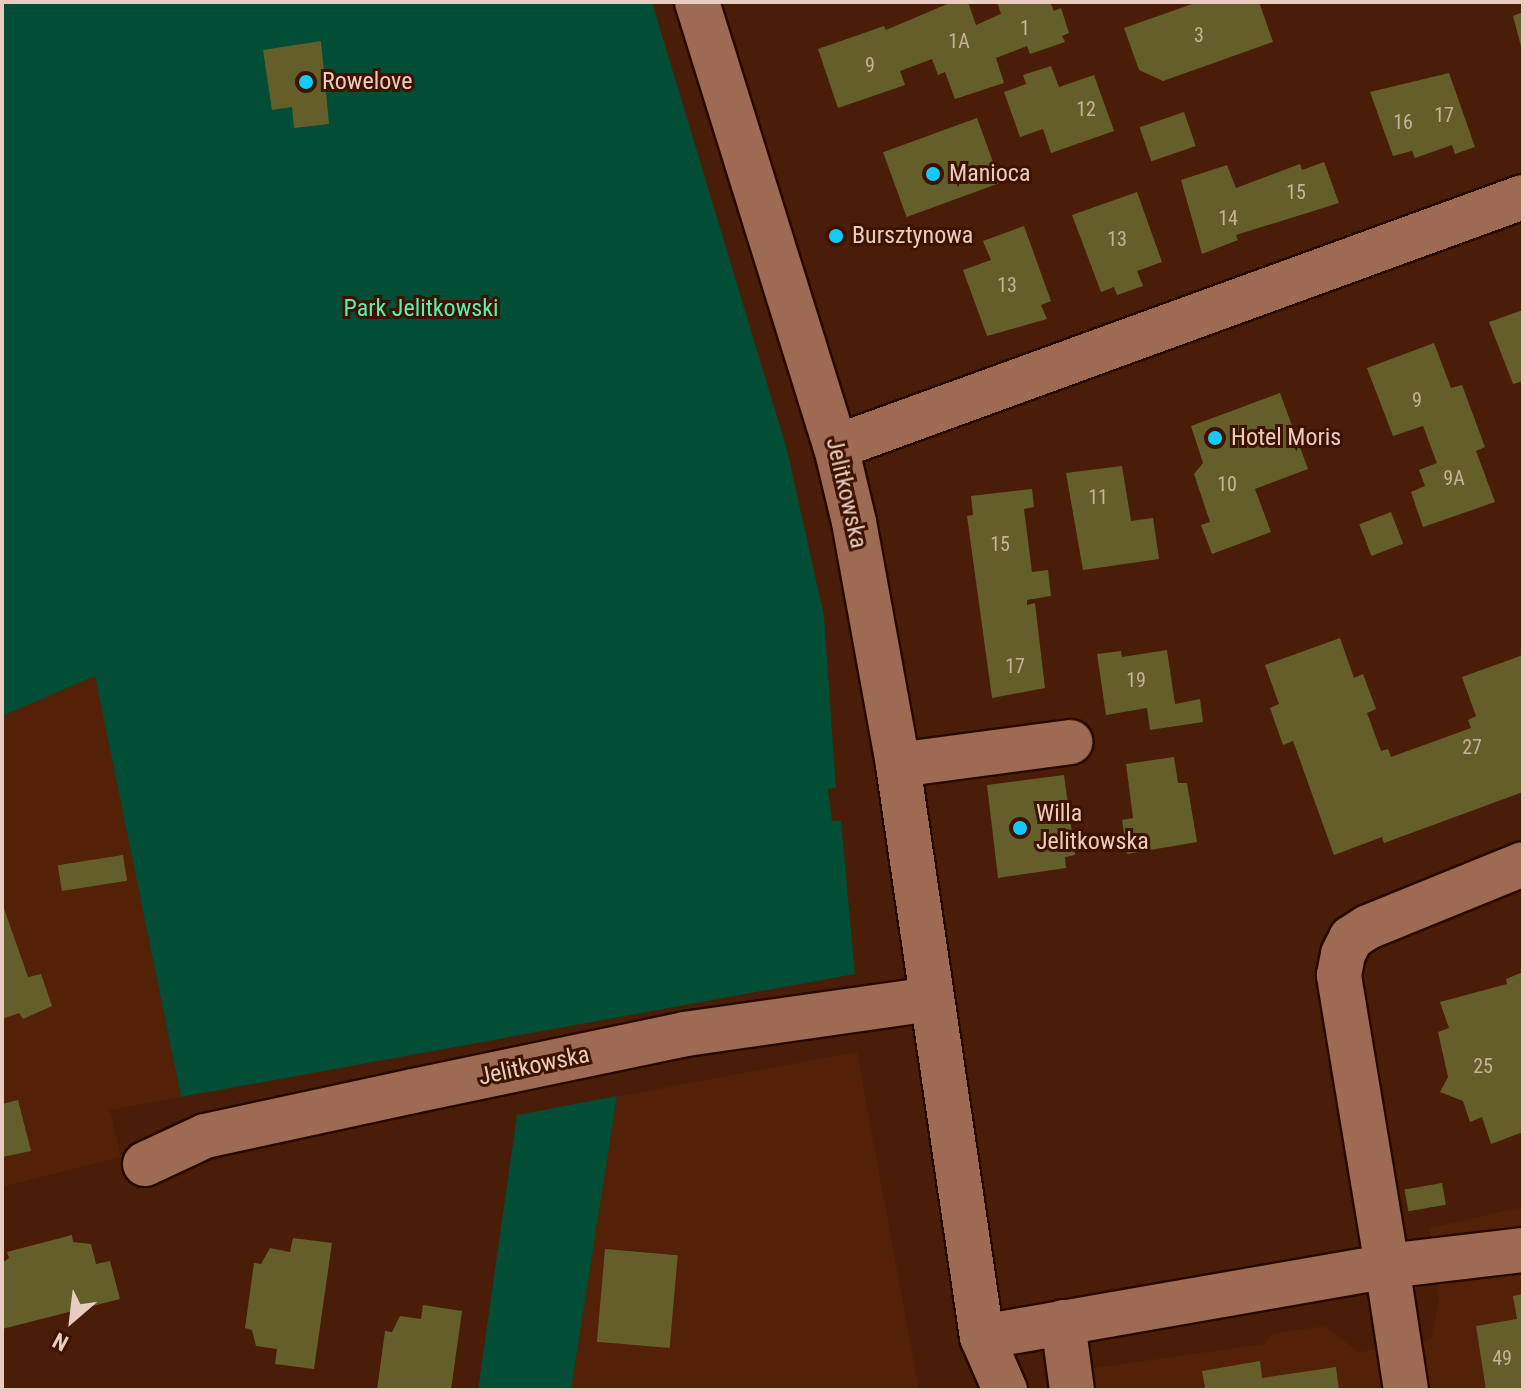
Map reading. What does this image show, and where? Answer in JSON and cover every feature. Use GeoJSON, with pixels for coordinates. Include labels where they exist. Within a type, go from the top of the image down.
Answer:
{"type":"FeatureCollection","features":[{"type":"Feature","properties":{"kind":"street","name":"Jelitkowska"},"geometry":{"type":"LineString","coordinates":[[705,4],[836,447],[898,765],[982,1337],[1005,1390]]}},
{"type":"Feature","properties":{"kind":"street"},"geometry":{"type":"LineString","coordinates":[[836,447],[1523,197]]}},
{"type":"Feature","properties":{"kind":"street"},"geometry":{"type":"LineString","coordinates":[[898,765],[1070,742]]}},
{"type":"Feature","properties":{"kind":"street"},"geometry":{"type":"LineString","coordinates":[[1406,1390],[1339,975],[1343,954],[1351,938],[1368,927],[1523,864]]}},
{"type":"Feature","properties":{"kind":"street","name":"Jelitkowska"},"geometry":{"type":"LineString","coordinates":[[145,1164],[205,1136],[413,1091],[685,1034],[931,999]]}},
{"type":"Feature","properties":{"kind":"street"},"geometry":{"type":"LineString","coordinates":[[982,1337],[1387,1266],[1523,1250]]}},
{"type":"Feature","properties":{"kind":"street"},"geometry":{"type":"LineString","coordinates":[[1063,1322],[1072,1390]]}},
{"type":"Feature","properties":{"kind":"street","name":"Jelitkowska"},"geometry":{"type":"LineString","coordinates":[[975,1390],[982,1337]]}},
{"type":"Feature","properties":{"kind":"shaded area"},"geometry":{"type":"Polygon","coordinates":[[[95,675],[181,1097],[110,1110],[121,1157],[2,1187],[2,716],[95,675]]]}},
{"type":"Feature","properties":{"kind":"shaded area"},"geometry":{"type":"Polygon","coordinates":[[[857,1052],[919,1390],[478,1390],[517,1115],[857,1052]]]}},
{"type":"Feature","properties":{"kind":"shaded area"},"geometry":{"type":"Polygon","coordinates":[[[1523,1207],[1523,1390],[1056,1390],[1080,1370],[1264,1344],[1271,1334],[1324,1326],[1359,1352],[1431,1340],[1439,1300],[1429,1228],[1523,1207]]]}},
{"type":"Feature","properties":{"kind":"green space","name":"Park Jelitkowski"},"geometry":{"type":"Polygon","coordinates":[[[2,2],[652,2],[787,450],[824,616],[836,788],[828,789],[832,821],[841,821],[855,974],[181,1097],[95,676],[2,716],[2,2]]]}},
{"type":"Feature","properties":{"kind":"green space"},"geometry":{"type":"Polygon","coordinates":[[[617,1096],[571,1390],[478,1390],[517,1115],[617,1096]]]}},
{"type":"Feature","properties":{"kind":"building"},"geometry":{"type":"Polygon","coordinates":[[[952,2],[968,2],[976,25],[1001,14],[997,2],[1050,2],[1054,11],[1061,8],[1069,33],[1062,36],[1065,42],[1030,54],[1027,46],[996,58],[1004,83],[955,99],[945,72],[938,75],[932,59],[900,71],[905,85],[838,108],[818,49],[884,26],[886,30],[952,2]]]}},
{"type":"Feature","properties":{"kind":"building"},"geometry":{"type":"Polygon","coordinates":[[[1198,2],[1259,2],[1273,42],[1163,81],[1139,70],[1124,28],[1198,2]]]}},
{"type":"Feature","properties":{"kind":"building"},"geometry":{"type":"Polygon","coordinates":[[[1523,12],[1523,54],[1513,16],[1523,12]]]}},
{"type":"Feature","properties":{"kind":"building"},"geometry":{"type":"Polygon","coordinates":[[[321,41],[329,124],[294,128],[292,107],[272,110],[263,50],[321,41]]]}},
{"type":"Feature","properties":{"kind":"building"},"geometry":{"type":"Polygon","coordinates":[[[1051,66],[1059,87],[1094,75],[1114,131],[1051,153],[1043,129],[1020,137],[1004,92],[1026,84],[1023,75],[1051,66]]]}},
{"type":"Feature","properties":{"kind":"building"},"geometry":{"type":"Polygon","coordinates":[[[1449,73],[1475,147],[1455,154],[1452,145],[1415,158],[1412,151],[1393,156],[1370,92],[1449,73]]]}},
{"type":"Feature","properties":{"kind":"building"},"geometry":{"type":"Polygon","coordinates":[[[1184,112],[1196,146],[1151,161],[1140,127],[1184,112]]]}},
{"type":"Feature","properties":{"kind":"building"},"geometry":{"type":"Polygon","coordinates":[[[977,118],[1001,183],[907,217],[883,152],[977,118]]]}},
{"type":"Feature","properties":{"kind":"building"},"geometry":{"type":"Polygon","coordinates":[[[1324,162],[1339,203],[1236,235],[1238,240],[1202,254],[1181,180],[1227,165],[1236,188],[1300,164],[1302,170],[1324,162]]]}},
{"type":"Feature","properties":{"kind":"building"},"geometry":{"type":"Polygon","coordinates":[[[1137,192],[1162,262],[1137,271],[1143,286],[1117,295],[1114,287],[1101,292],[1072,215],[1137,192]]]}},
{"type":"Feature","properties":{"kind":"building"},"geometry":{"type":"Polygon","coordinates":[[[1024,226],[1051,301],[1041,305],[1047,319],[987,336],[963,270],[991,260],[983,241],[1024,226]]]}},
{"type":"Feature","properties":{"kind":"building"},"geometry":{"type":"Polygon","coordinates":[[[1523,310],[1523,381],[1513,384],[1489,322],[1523,310]]]}},
{"type":"Feature","properties":{"kind":"building"},"geometry":{"type":"Polygon","coordinates":[[[1434,343],[1451,388],[1462,385],[1485,447],[1476,451],[1495,502],[1423,527],[1411,492],[1425,486],[1419,470],[1437,463],[1423,426],[1393,436],[1367,368],[1434,343]]]}},
{"type":"Feature","properties":{"kind":"building"},"geometry":{"type":"Polygon","coordinates":[[[1280,393],[1308,469],[1255,489],[1271,532],[1212,554],[1201,525],[1210,522],[1194,474],[1203,463],[1191,426],[1280,393]]]}},
{"type":"Feature","properties":{"kind":"building"},"geometry":{"type":"Polygon","coordinates":[[[1122,466],[1131,521],[1153,518],[1159,559],[1083,570],[1066,473],[1122,466]]]}},
{"type":"Feature","properties":{"kind":"building"},"geometry":{"type":"Polygon","coordinates":[[[1032,489],[1034,507],[1024,509],[1032,572],[1048,570],[1051,596],[1027,600],[1027,605],[1035,603],[1045,688],[992,698],[967,516],[973,515],[971,496],[1032,489]]]}},
{"type":"Feature","properties":{"kind":"building"},"geometry":{"type":"Polygon","coordinates":[[[1391,512],[1403,544],[1371,556],[1359,524],[1391,512]]]}},
{"type":"Feature","properties":{"kind":"building"},"geometry":{"type":"Polygon","coordinates":[[[1340,638],[1354,678],[1363,674],[1376,709],[1367,713],[1381,751],[1388,749],[1391,757],[1471,728],[1468,720],[1476,716],[1462,677],[1523,655],[1523,792],[1384,843],[1382,837],[1334,855],[1293,741],[1283,745],[1270,708],[1279,704],[1265,665],[1340,638]]]}},
{"type":"Feature","properties":{"kind":"building"},"geometry":{"type":"Polygon","coordinates":[[[1167,650],[1175,704],[1200,699],[1203,722],[1150,730],[1147,708],[1106,715],[1097,654],[1121,651],[1122,657],[1167,650]]]}},
{"type":"Feature","properties":{"kind":"building"},"geometry":{"type":"Polygon","coordinates":[[[1174,757],[1178,783],[1187,783],[1197,842],[1127,854],[1122,820],[1133,818],[1126,764],[1174,757]]]}},
{"type":"Feature","properties":{"kind":"building"},"geometry":{"type":"Polygon","coordinates":[[[1064,775],[1075,855],[1065,857],[1066,868],[998,878],[987,785],[1064,775]]]}},
{"type":"Feature","properties":{"kind":"building"},"geometry":{"type":"Polygon","coordinates":[[[123,855],[127,881],[62,891],[58,865],[123,855]]]}},
{"type":"Feature","properties":{"kind":"building"},"geometry":{"type":"Polygon","coordinates":[[[2,903],[28,977],[41,974],[52,1006],[23,1019],[19,1013],[2,1019],[2,903]]]}},
{"type":"Feature","properties":{"kind":"building"},"geometry":{"type":"Polygon","coordinates":[[[1523,972],[1523,1132],[1491,1144],[1482,1117],[1470,1122],[1463,1101],[1440,1092],[1448,1077],[1438,1032],[1449,1028],[1440,1002],[1507,984],[1506,979],[1523,972]]]}},
{"type":"Feature","properties":{"kind":"building"},"geometry":{"type":"Polygon","coordinates":[[[18,1100],[31,1151],[2,1157],[2,1104],[18,1100]]]}},
{"type":"Feature","properties":{"kind":"building"},"geometry":{"type":"Polygon","coordinates":[[[1442,1183],[1446,1205],[1408,1211],[1405,1190],[1442,1183]]]}},
{"type":"Feature","properties":{"kind":"building"},"geometry":{"type":"Polygon","coordinates":[[[72,1235],[73,1242],[91,1244],[96,1264],[110,1261],[120,1299],[2,1329],[2,1263],[9,1258],[7,1252],[72,1235]]]}},
{"type":"Feature","properties":{"kind":"building"},"geometry":{"type":"Polygon","coordinates":[[[293,1238],[332,1243],[314,1369],[275,1364],[277,1349],[256,1346],[252,1330],[245,1328],[254,1263],[261,1264],[270,1248],[290,1252],[293,1238]]]}},
{"type":"Feature","properties":{"kind":"building"},"geometry":{"type":"Polygon","coordinates":[[[605,1249],[678,1255],[670,1348],[597,1342],[605,1249]]]}},
{"type":"Feature","properties":{"kind":"building"},"geometry":{"type":"Polygon","coordinates":[[[1523,1294],[1523,1390],[1486,1390],[1476,1326],[1517,1319],[1513,1296],[1523,1294]]]}},
{"type":"Feature","properties":{"kind":"building"},"geometry":{"type":"Polygon","coordinates":[[[423,1305],[462,1311],[451,1390],[377,1390],[385,1331],[392,1332],[400,1316],[421,1319],[423,1305]]]}},
{"type":"Feature","properties":{"kind":"building"},"geometry":{"type":"Polygon","coordinates":[[[1260,1361],[1262,1378],[1336,1367],[1339,1390],[1199,1390],[1205,1387],[1202,1371],[1260,1361]]]}},
{"type":"Feature","properties":{"kind":"place","name":"Rowelove"},"geometry":{"type":"Point","coordinates":[306,82]}},
{"type":"Feature","properties":{"kind":"place","name":"Manioca"},"geometry":{"type":"Point","coordinates":[933,174]}},
{"type":"Feature","properties":{"kind":"place","name":"Bursztynowa"},"geometry":{"type":"Point","coordinates":[836,236]}},
{"type":"Feature","properties":{"kind":"place","name":"Hotel Moris"},"geometry":{"type":"Point","coordinates":[1215,438]}},
{"type":"Feature","properties":{"kind":"place","name":"Willa Jelitkowska"},"geometry":{"type":"Point","coordinates":[1020,828]}}]}
